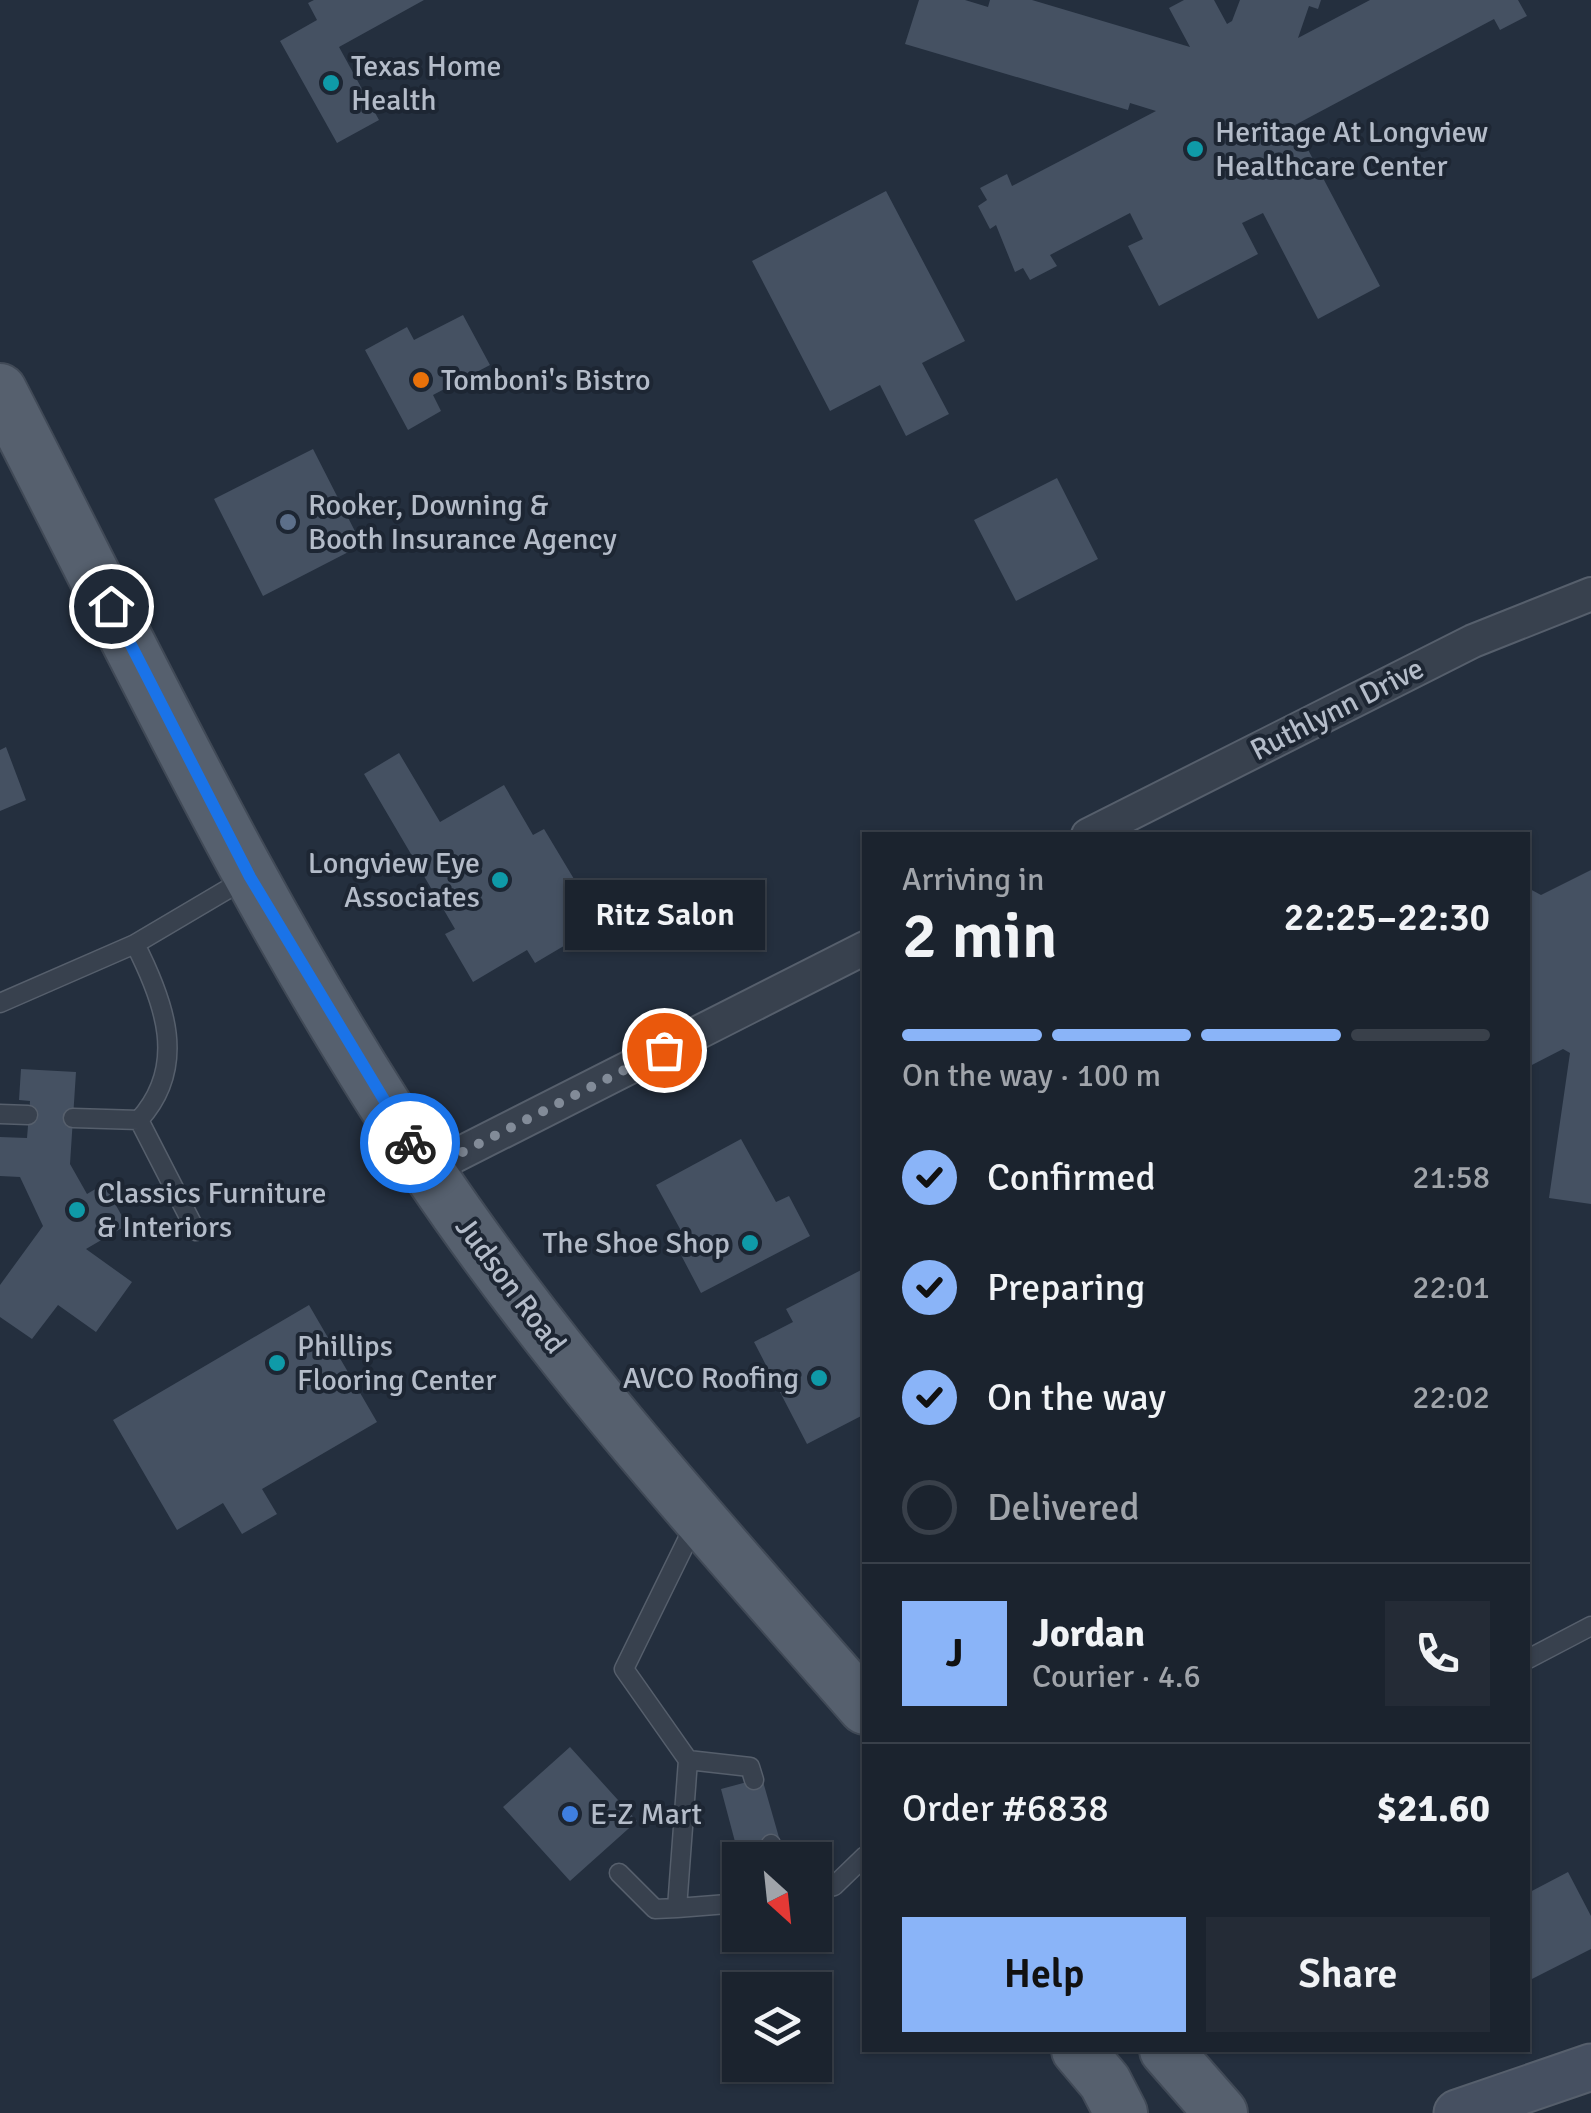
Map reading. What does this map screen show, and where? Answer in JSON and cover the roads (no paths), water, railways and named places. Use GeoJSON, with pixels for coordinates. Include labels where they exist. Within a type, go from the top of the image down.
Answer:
{"type":"FeatureCollection","features":[{"type":"Feature","properties":{"kind":"main road","name":"Judson Road"},"geometry":{"type":"LineString","coordinates":[[0,390],[250,877],[344,1040],[427,1170],[538,1323],[698,1518],[862,1705]]}},
{"type":"Feature","properties":{"kind":"main road"},"geometry":{"type":"LineString","coordinates":[[1080,2052],[1105,2082],[1121,2113]]}},
{"type":"Feature","properties":{"kind":"main road"},"geometry":{"type":"LineString","coordinates":[[1168,2052],[1222,2113]]}},
{"type":"Feature","properties":{"kind":"main road"},"geometry":{"type":"LineString","coordinates":[[1457,2113],[1591,2067]]}},
{"type":"Feature","properties":{"kind":"street","name":"Ruthlynn Drive"},"geometry":{"type":"LineString","coordinates":[[1094,832],[1455,649],[1591,594]]}},
{"type":"Feature","properties":{"kind":"street"},"geometry":{"type":"LineString","coordinates":[[427,1170],[862,950]]}},
{"type":"Feature","properties":{"kind":"lane"},"geometry":{"type":"LineString","coordinates":[[0,1004],[135,944],[250,877]]}},
{"type":"Feature","properties":{"kind":"lane"},"geometry":{"type":"LineString","coordinates":[[73,1118],[139,1120],[159,1098],[167,1069],[162,1002],[135,944]]}},
{"type":"Feature","properties":{"kind":"lane"},"geometry":{"type":"LineString","coordinates":[[0,1114],[28,1115]]}},
{"type":"Feature","properties":{"kind":"lane"},"geometry":{"type":"LineString","coordinates":[[139,1120],[196,1230]]}},
{"type":"Feature","properties":{"kind":"lane"},"geometry":{"type":"LineString","coordinates":[[677,1908],[688,1760],[624,1669],[698,1518]]}},
{"type":"Feature","properties":{"kind":"lane"},"geometry":{"type":"LineString","coordinates":[[1530,1658],[1591,1626]]}},
{"type":"Feature","properties":{"kind":"lane"},"geometry":{"type":"LineString","coordinates":[[688,1760],[750,1767],[754,1780]]}},
{"type":"Feature","properties":{"kind":"lane"},"geometry":{"type":"LineString","coordinates":[[832,1887],[862,1859]]}},
{"type":"Feature","properties":{"kind":"lane"},"geometry":{"type":"LineString","coordinates":[[619,1874],[655,1910],[722,1905]]}},
{"type":"Feature","properties":{"kind":"place","name":"Texas Home Health"},"geometry":{"type":"Point","coordinates":[331,83]}},
{"type":"Feature","properties":{"kind":"place","name":"Heritage At Longview Healthcare Center"},"geometry":{"type":"Point","coordinates":[1195,149]}},
{"type":"Feature","properties":{"kind":"place","name":"Tomboni's Bistro"},"geometry":{"type":"Point","coordinates":[421,380]}},
{"type":"Feature","properties":{"kind":"place","name":"Rooker, Downing & Booth Insurance Agency"},"geometry":{"type":"Point","coordinates":[288,522]}},
{"type":"Feature","properties":{"kind":"place","name":"Longview Eye Associates"},"geometry":{"type":"Point","coordinates":[500,880]}},
{"type":"Feature","properties":{"kind":"place","name":"Ritz Salon"},"geometry":{"type":"Point","coordinates":[664,1050]}},
{"type":"Feature","properties":{"kind":"place","name":"Classics Furniture & Interiors"},"geometry":{"type":"Point","coordinates":[77,1210]}},
{"type":"Feature","properties":{"kind":"place","name":"The Shoe Shop"},"geometry":{"type":"Point","coordinates":[750,1243]}},
{"type":"Feature","properties":{"kind":"place","name":"Phillips Flooring Center"},"geometry":{"type":"Point","coordinates":[277,1363]}},
{"type":"Feature","properties":{"kind":"place","name":"AVCO Roofing"},"geometry":{"type":"Point","coordinates":[819,1378]}},
{"type":"Feature","properties":{"kind":"place","name":"E-Z Mart"},"geometry":{"type":"Point","coordinates":[570,1814]}}]}
